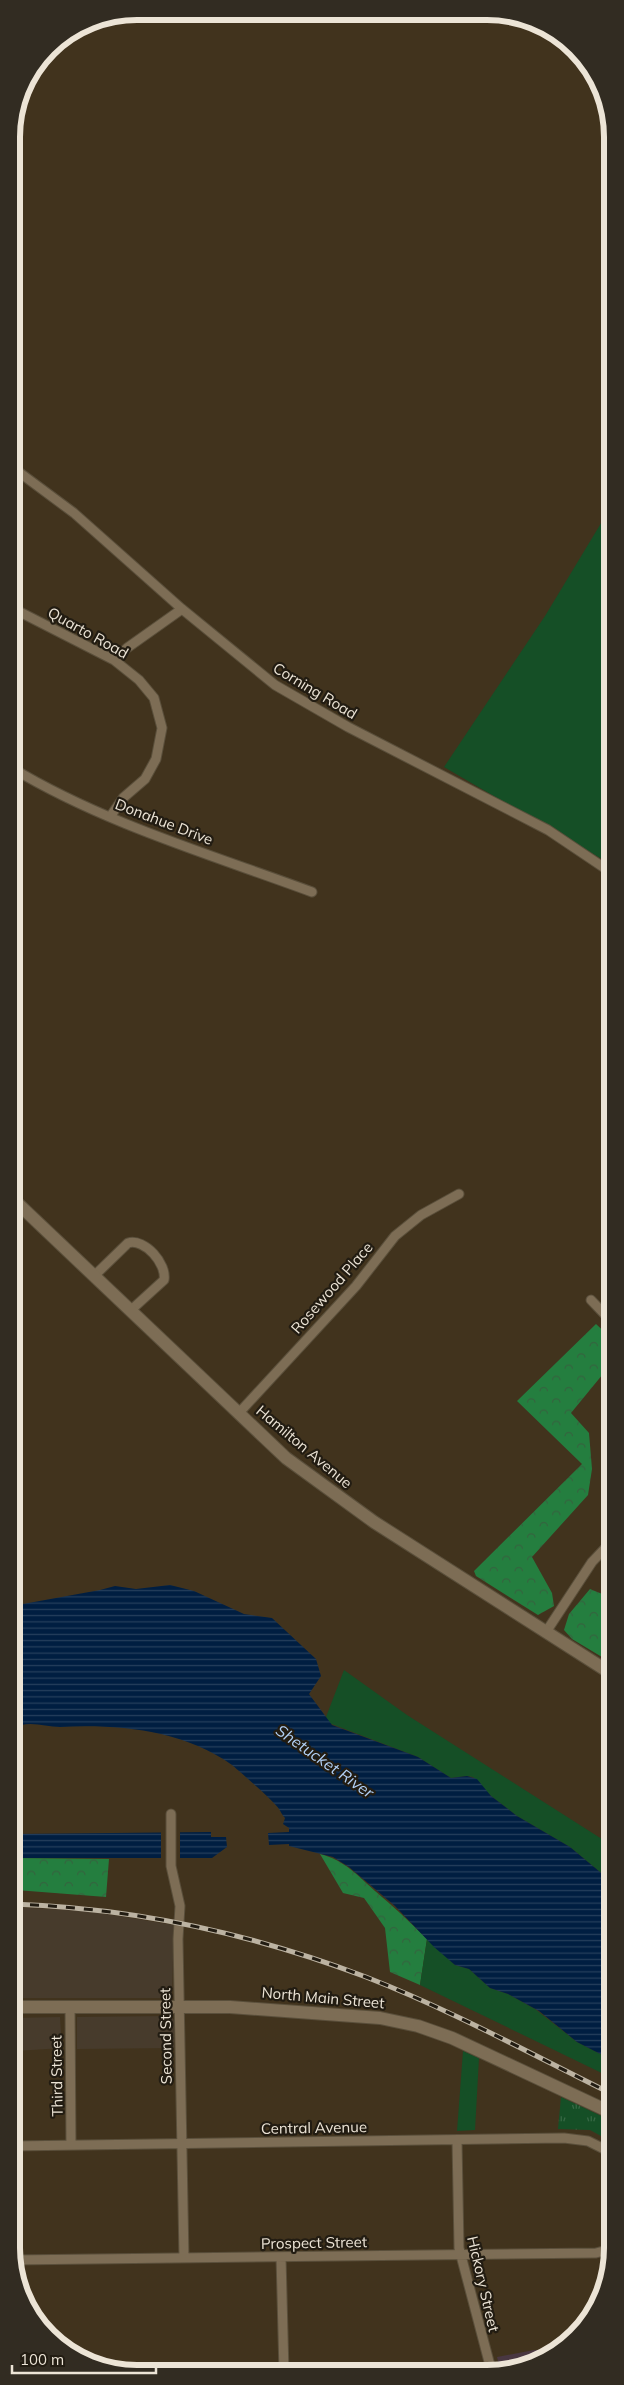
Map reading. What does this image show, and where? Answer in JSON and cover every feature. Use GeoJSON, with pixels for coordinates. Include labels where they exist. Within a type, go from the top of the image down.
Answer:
{"type":"FeatureCollection","features":[{"type":"Feature","properties":{"kind":"main road","name":"Hamilton Avenue"},"geometry":{"type":"LineString","coordinates":[[20,1206],[286,1458],[348,1505],[604,1669]]}},
{"type":"Feature","properties":{"kind":"main road","name":"North Main Street"},"geometry":{"type":"LineString","coordinates":[[20,2007],[179,2006],[326,2013],[380,2018],[410,2024],[459,2041],[604,2109]]}},
{"type":"Feature","properties":{"kind":"street","name":"Corning Road"},"geometry":{"type":"LineString","coordinates":[[20,473],[74,513],[182,609],[275,685],[348,727],[548,830],[604,868]]}},
{"type":"Feature","properties":{"kind":"street"},"geometry":{"type":"LineString","coordinates":[[114,660],[127,648],[182,609]]}},
{"type":"Feature","properties":{"kind":"street","name":"Quarto Road"},"geometry":{"type":"LineString","coordinates":[[20,612],[114,660],[139,680],[154,698],[162,728],[156,759],[145,779],[123,798],[110,816]]}},
{"type":"Feature","properties":{"kind":"street","name":"Donahue Drive"},"geometry":{"type":"LineString","coordinates":[[20,773],[50,791],[110,816],[312,892]]}},
{"type":"Feature","properties":{"kind":"street","name":"Rosewood Place"},"geometry":{"type":"LineString","coordinates":[[238,1414],[361,1281],[395,1236],[421,1215],[459,1194]]}},
{"type":"Feature","properties":{"kind":"street"},"geometry":{"type":"LineString","coordinates":[[94,1276],[121,1248],[131,1242],[142,1245],[150,1252],[163,1267],[164,1280],[130,1311]]}},
{"type":"Feature","properties":{"kind":"street"},"geometry":{"type":"LineString","coordinates":[[591,1300],[604,1314]]}},
{"type":"Feature","properties":{"kind":"street"},"geometry":{"type":"LineString","coordinates":[[546,1632],[592,1562],[604,1549]]}},
{"type":"Feature","properties":{"kind":"street","name":"Second Street"},"geometry":{"type":"LineString","coordinates":[[170,1814],[171,1859],[180,1906],[178,1939],[184,2258]]}},
{"type":"Feature","properties":{"kind":"street","name":"Third Street"},"geometry":{"type":"LineString","coordinates":[[70,2007],[72,2145]]}},
{"type":"Feature","properties":{"kind":"street","name":"Central Avenue"},"geometry":{"type":"LineString","coordinates":[[20,2146],[574,2138],[593,2143],[604,2149]]}},
{"type":"Feature","properties":{"kind":"street","name":"Hickory Street"},"geometry":{"type":"LineString","coordinates":[[457,2140],[460,2254],[490,2365]]}},
{"type":"Feature","properties":{"kind":"street","name":"Prospect Street"},"geometry":{"type":"LineString","coordinates":[[21,2260],[596,2253],[604,2251]]}},
{"type":"Feature","properties":{"kind":"street"},"geometry":{"type":"LineString","coordinates":[[281,2257],[284,2365]]}},
{"type":"Feature","properties":{"kind":"shaded area"},"geometry":{"type":"Polygon","coordinates":[[[20,1907],[88,1911],[174,1925],[172,1996],[169,1998],[20,1998],[20,1907]]]}},
{"type":"Feature","properties":{"kind":"shaded area"},"geometry":{"type":"Polygon","coordinates":[[[171,2016],[174,2020],[174,2048],[77,2049],[77,2017],[171,2016]]]}},
{"type":"Feature","properties":{"kind":"shaded area"},"geometry":{"type":"Polygon","coordinates":[[[60,2017],[62,2048],[20,2051],[20,2018],[60,2017]]]}},
{"type":"Feature","properties":{"kind":"shaded area"},"geometry":{"type":"Polygon","coordinates":[[[544,2350],[525,2359],[502,2364],[499,2364],[497,2357],[544,2350]]]}},
{"type":"Feature","properties":{"kind":"green space"},"geometry":{"type":"Polygon","coordinates":[[[604,518],[604,860],[444,767],[545,616],[604,518]]]}},
{"type":"Feature","properties":{"kind":"green space"},"geometry":{"type":"Polygon","coordinates":[[[596,1324],[604,1332],[604,1373],[571,1413],[589,1433],[592,1469],[588,1495],[532,1557],[552,1593],[554,1606],[538,1615],[476,1576],[474,1571],[582,1464],[517,1401],[596,1324]]]}},
{"type":"Feature","properties":{"kind":"green space"},"geometry":{"type":"Polygon","coordinates":[[[590,1589],[604,1595],[604,1658],[572,1639],[564,1630],[569,1614],[590,1589]]]}},
{"type":"Feature","properties":{"kind":"green space"},"geometry":{"type":"Polygon","coordinates":[[[344,1670],[407,1715],[604,1840],[604,1875],[570,1847],[517,1816],[491,1796],[473,1777],[451,1778],[418,1757],[329,1723],[326,1717],[344,1670]]]}},
{"type":"Feature","properties":{"kind":"green space"},"geometry":{"type":"Polygon","coordinates":[[[320,1854],[336,1860],[350,1869],[427,1939],[420,1985],[390,1972],[385,1928],[364,1898],[343,1893],[320,1854]]]}},
{"type":"Feature","properties":{"kind":"green space"},"geometry":{"type":"Polygon","coordinates":[[[20,1858],[109,1859],[106,1897],[20,1890],[20,1858]]]}},
{"type":"Feature","properties":{"kind":"green space"},"geometry":{"type":"Polygon","coordinates":[[[427,1939],[455,1965],[469,1969],[490,1988],[508,1994],[535,2009],[577,2042],[604,2056],[604,2074],[420,1985],[427,1939]]]}},
{"type":"Feature","properties":{"kind":"green space"},"geometry":{"type":"Polygon","coordinates":[[[463,2051],[479,2058],[475,2130],[457,2131],[463,2051]]]}},
{"type":"Feature","properties":{"kind":"green space"},"geometry":{"type":"Polygon","coordinates":[[[561,2097],[604,2117],[604,2138],[590,2130],[558,2129],[561,2097]]]}},
{"type":"Feature","properties":{"kind":"water","name":"Shetucket River"},"geometry":{"type":"Polygon","coordinates":[[[170,1585],[194,1591],[244,1614],[272,1618],[316,1659],[321,1676],[309,1694],[332,1725],[418,1757],[451,1778],[467,1776],[477,1779],[491,1796],[517,1816],[570,1847],[604,1875],[604,2056],[577,2042],[539,2011],[508,1994],[490,1988],[469,1969],[455,1965],[434,1947],[395,1906],[349,1867],[333,1857],[289,1846],[289,1844],[269,1845],[268,1833],[289,1832],[289,1828],[283,1824],[285,1818],[276,1805],[257,1787],[232,1765],[213,1753],[171,1737],[127,1728],[60,1727],[30,1724],[20,1725],[20,1605],[115,1586],[136,1589],[170,1585]]]}},
{"type":"Feature","properties":{"kind":"water"},"geometry":{"type":"Polygon","coordinates":[[[211,1832],[211,1837],[226,1837],[227,1847],[212,1858],[20,1858],[20,1834],[211,1832]]]}},
{"type":"Feature","properties":{"kind":"pier"},"geometry":{"type":"Polygon","coordinates":[[[161,1832],[180,1832],[180,1859],[161,1859],[161,1832]]]}},
{"type":"Feature","properties":{"kind":"railway"},"geometry":{"type":"LineString","coordinates":[[20,1905],[103,1911],[148,1918],[237,1936],[280,1948],[366,1977],[398,1990],[491,2033],[604,2090]]}}]}
